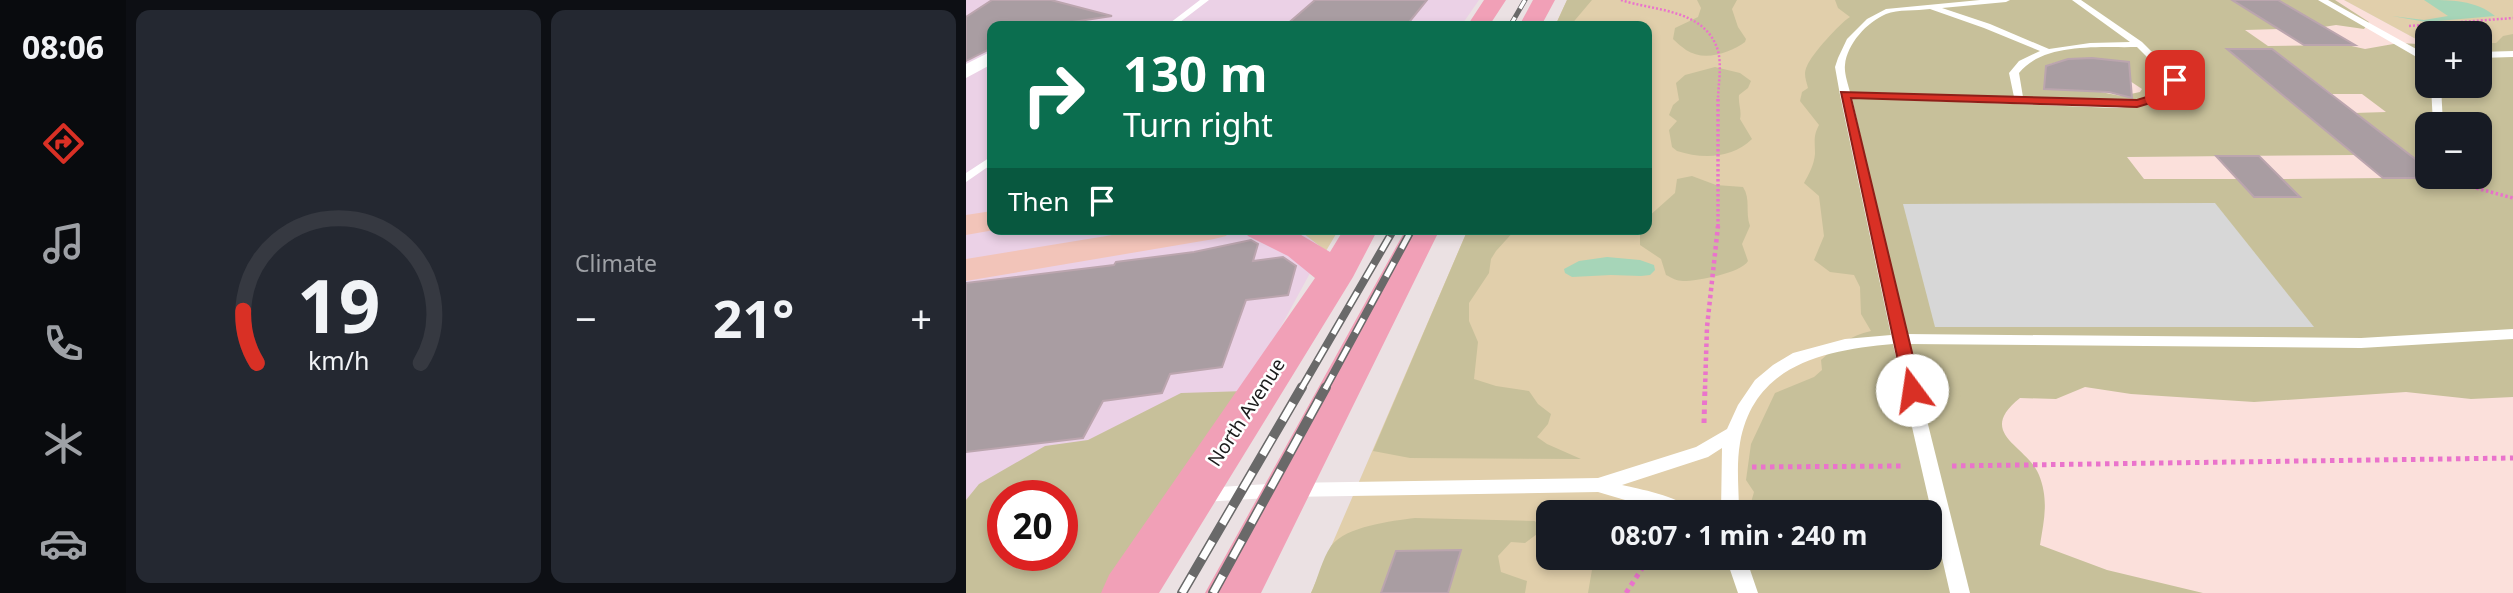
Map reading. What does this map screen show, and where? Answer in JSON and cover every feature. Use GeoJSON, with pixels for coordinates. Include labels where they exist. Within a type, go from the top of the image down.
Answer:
{"type":"FeatureCollection","features":[{"type":"Feature","properties":{"kind":"main road"},"geometry":{"type":"LineString","coordinates":[[1481,21],[1494,0]]}},
{"type":"Feature","properties":{"kind":"main road"},"geometry":{"type":"LineString","coordinates":[[1499,21],[1512,0]]}},
{"type":"Feature","properties":{"kind":"main road"},"geometry":{"type":"LineString","coordinates":[[1533,21],[1544,0]]}},
{"type":"Feature","properties":{"kind":"main road"},"geometry":{"type":"LineString","coordinates":[[966,225],[987,222]]}},
{"type":"Feature","properties":{"kind":"main road"},"geometry":{"type":"LineString","coordinates":[[966,270],[1178,235]]}},
{"type":"Feature","properties":{"kind":"main road"},"geometry":{"type":"LineString","coordinates":[[1273,235],[1301,248],[1322,262],[1334,277]]}},
{"type":"Feature","properties":{"kind":"main road","name":"North Avenue"},"geometry":{"type":"LineString","coordinates":[[1129,593],[1334,277],[1358,235]]}},
{"type":"Feature","properties":{"kind":"main road"},"geometry":{"type":"LineString","coordinates":[[1233,593],[1420,235]]}},
{"type":"Feature","properties":{"kind":"street"},"geometry":{"type":"LineString","coordinates":[[966,72],[987,59]]}},
{"type":"Feature","properties":{"kind":"lane"},"geometry":{"type":"LineString","coordinates":[[1177,21],[1205,0]]}},
{"type":"Feature","properties":{"kind":"lane"},"geometry":{"type":"LineString","coordinates":[[1960,593],[1899,339],[1845,95],[1841,60],[1843,51],[1858,32],[1874,16],[1886,11],[1925,5],[2006,0]]}},
{"type":"Feature","properties":{"kind":"lane"},"geometry":{"type":"LineString","coordinates":[[1845,95],[2137,104],[2167,95],[2175,80],[2139,44],[2076,0]]}},
{"type":"Feature","properties":{"kind":"lane"},"geometry":{"type":"LineString","coordinates":[[2322,0],[2415,52]]}},
{"type":"Feature","properties":{"kind":"lane"},"geometry":{"type":"LineString","coordinates":[[1925,5],[1987,26],[2047,51]]}},
{"type":"Feature","properties":{"kind":"lane"},"geometry":{"type":"LineString","coordinates":[[2019,100],[2014,73],[2028,57],[2047,51],[2139,44]]}},
{"type":"Feature","properties":{"kind":"lane"},"geometry":{"type":"LineString","coordinates":[[2492,55],[2513,54]]}},
{"type":"Feature","properties":{"kind":"lane"},"geometry":{"type":"LineString","coordinates":[[966,179],[987,163]]}},
{"type":"Feature","properties":{"kind":"lane"},"geometry":{"type":"LineString","coordinates":[[1730,500],[1733,433],[1756,385],[1784,363],[1842,344],[1899,339],[2361,343],[2513,334]]}},
{"type":"Feature","properties":{"kind":"lane"},"geometry":{"type":"LineString","coordinates":[[1191,496],[1286,490],[1598,485],[1702,452],[1733,433]]}},
{"type":"Feature","properties":{"kind":"lane"},"geometry":{"type":"LineString","coordinates":[[1598,485],[1650,500]]}},
{"type":"Feature","properties":{"kind":"lane"},"geometry":{"type":"LineString","coordinates":[[1740,570],[1748,593]]}},
{"type":"Feature","properties":{"kind":"path"},"geometry":{"type":"LineString","coordinates":[[1621,0],[1689,16],[1705,32],[1718,52],[1718,232],[1707,327],[1702,452]]}},
{"type":"Feature","properties":{"kind":"path"},"geometry":{"type":"LineString","coordinates":[[2374,28],[2513,18]]}},
{"type":"Feature","properties":{"kind":"path"},"geometry":{"type":"LineString","coordinates":[[2482,189],[2513,198]]}},
{"type":"Feature","properties":{"kind":"path"},"geometry":{"type":"LineString","coordinates":[[1731,467],[2513,458]]}},
{"type":"Feature","properties":{"kind":"path"},"geometry":{"type":"LineString","coordinates":[[1626,593],[1641,570]]}},
{"type":"Feature","properties":{"kind":"shaded area"},"geometry":{"type":"Polygon","coordinates":[[[966,0],[1479,0],[1464,21],[987,21],[987,235],[1331,235],[1246,391],[1112,593],[966,593],[966,0]]]}},
{"type":"Feature","properties":{"kind":"shaded area"},"geometry":{"type":"Polygon","coordinates":[[[1567,0],[2045,0],[1983,593],[1311,593],[1465,235],[1652,235],[1652,21],[1557,21],[1567,0]]]}},
{"type":"Feature","properties":{"kind":"shaded area"},"geometry":{"type":"Polygon","coordinates":[[[1567,0],[1592,0],[1574,21],[1557,21],[1567,0]]]}},
{"type":"Feature","properties":{"kind":"shaded area"},"geometry":{"type":"Polygon","coordinates":[[[1697,0],[1737,0],[1732,9],[1745,42],[1732,50],[1709,56],[1693,54],[1673,39],[1675,28],[1698,17],[1701,8],[1697,0]]]}},
{"type":"Feature","properties":{"kind":"shaded area"},"geometry":{"type":"Polygon","coordinates":[[[1835,0],[2335,0],[2369,22],[2364,29],[2336,25],[2245,30],[2268,46],[2347,45],[2365,49],[2399,43],[2415,44],[2415,98],[2492,98],[2492,43],[2496,43],[2503,36],[2513,34],[2513,397],[2471,399],[2406,392],[2254,402],[2131,394],[2085,387],[2056,399],[2020,398],[2007,410],[2002,421],[2003,430],[2033,465],[2042,484],[2045,510],[2040,545],[2107,570],[2203,593],[1588,593],[1592,570],[1942,570],[1942,500],[1752,500],[1754,492],[1746,480],[1751,444],[1775,393],[1814,377],[1822,370],[1821,360],[1833,350],[1850,338],[1871,331],[1861,314],[1860,287],[1854,275],[1830,272],[1814,260],[1824,236],[1819,196],[1804,183],[1814,162],[1815,136],[1819,125],[1800,101],[1802,92],[1808,88],[1805,72],[1820,47],[1850,17],[1838,8],[1835,0]],[[2092,58],[2068,59],[2050,64],[2045,81],[2121,96],[2140,92],[2142,89],[2130,81],[2129,62],[2092,58]]]}},
{"type":"Feature","properties":{"kind":"shaded area"},"geometry":{"type":"Polygon","coordinates":[[[2045,0],[2344,0],[2415,38],[2415,98],[2492,98],[2492,71],[2513,46],[2513,593],[1983,593],[2045,0]]]}},
{"type":"Feature","properties":{"kind":"shaded area"},"geometry":{"type":"Polygon","coordinates":[[[2344,0],[2513,0],[2513,46],[2492,46],[2492,21],[2415,21],[2415,38],[2344,0]]]}},
{"type":"Feature","properties":{"kind":"shaded area"},"geometry":{"type":"Polygon","coordinates":[[[2424,0],[2471,4],[2495,16],[2420,21],[2392,16],[2424,20],[2448,16],[2424,0]]]}},
{"type":"Feature","properties":{"kind":"shaded area"},"geometry":{"type":"Polygon","coordinates":[[[1715,67],[1740,73],[1751,81],[1739,98],[1740,119],[1752,139],[1744,146],[1716,156],[1677,151],[1672,147],[1669,130],[1677,121],[1669,115],[1673,105],[1679,100],[1676,83],[1685,75],[1715,67]]]}},
{"type":"Feature","properties":{"kind":"shaded area"},"geometry":{"type":"Polygon","coordinates":[[[1692,176],[1716,185],[1743,187],[1747,196],[1750,226],[1742,244],[1748,261],[1744,265],[1718,276],[1681,281],[1666,275],[1661,259],[1640,245],[1640,235],[1652,235],[1652,213],[1675,193],[1677,179],[1692,176]]]}},
{"type":"Feature","properties":{"kind":"shaded area"},"geometry":{"type":"Polygon","coordinates":[[[2215,203],[2314,327],[1935,327],[1903,204],[2215,203]]]}},
{"type":"Feature","properties":{"kind":"shaded area"},"geometry":{"type":"Polygon","coordinates":[[[1305,235],[1335,235],[1326,251],[1305,235]]]}},
{"type":"Feature","properties":{"kind":"shaded area"},"geometry":{"type":"Polygon","coordinates":[[[1465,235],[1511,235],[1491,259],[1489,273],[1469,303],[1469,321],[1478,342],[1474,379],[1496,386],[1529,391],[1538,404],[1551,414],[1548,424],[1537,437],[1581,459],[1410,458],[1373,451],[1465,235]]]}},
{"type":"Feature","properties":{"kind":"shaded area"},"geometry":{"type":"Polygon","coordinates":[[[1607,257],[1640,260],[1654,265],[1655,270],[1650,275],[1641,276],[1572,277],[1565,273],[1564,269],[1579,261],[1607,257]]]}},
{"type":"Feature","properties":{"kind":"shaded area"},"geometry":{"type":"Polygon","coordinates":[[[1246,391],[1112,593],[966,593],[966,500],[979,484],[1045,446],[1088,440],[1181,393],[1246,391]]]}},
{"type":"Feature","properties":{"kind":"shaded area"},"geometry":{"type":"Polygon","coordinates":[[[1415,518],[1535,521],[1536,535],[1525,543],[1511,542],[1498,556],[1501,572],[1527,581],[1525,593],[1311,593],[1328,551],[1338,539],[1358,529],[1415,518]]]}},
{"type":"Feature","properties":{"kind":"building"},"geometry":{"type":"Polygon","coordinates":[[[992,0],[1051,0],[1112,16],[1079,21],[987,21],[987,50],[966,61],[966,17],[992,0]]]}},
{"type":"Feature","properties":{"kind":"building"},"geometry":{"type":"Polygon","coordinates":[[[1315,0],[1427,0],[1410,21],[1291,21],[1315,0]]]}},
{"type":"Feature","properties":{"kind":"building"},"geometry":{"type":"Polygon","coordinates":[[[2232,0],[2278,0],[2355,45],[2304,45],[2232,0]]]}},
{"type":"Feature","properties":{"kind":"building"},"geometry":{"type":"Polygon","coordinates":[[[2227,49],[2272,49],[2415,159],[2415,178],[2383,178],[2227,49]]]}},
{"type":"Feature","properties":{"kind":"building"},"geometry":{"type":"Polygon","coordinates":[[[2092,58],[2129,62],[2132,98],[2109,92],[2044,89],[2046,66],[2068,59],[2092,58]]]}},
{"type":"Feature","properties":{"kind":"building"},"geometry":{"type":"Polygon","coordinates":[[[2216,156],[2259,156],[2300,197],[2254,197],[2216,156]]]}},
{"type":"Feature","properties":{"kind":"building"},"geometry":{"type":"Polygon","coordinates":[[[1251,240],[1258,244],[1253,261],[1283,257],[1296,266],[1288,295],[1246,300],[1222,367],[1170,374],[1162,393],[1103,401],[1083,438],[966,452],[966,283],[1114,265],[1116,262],[1194,252],[1251,240]]]}},
{"type":"Feature","properties":{"kind":"building"},"geometry":{"type":"Polygon","coordinates":[[[1461,550],[1448,593],[1381,593],[1396,551],[1461,550]]]}},
{"type":"Feature","properties":{"kind":"railway"},"geometry":{"type":"LineString","coordinates":[[1513,21],[1525,0]]}},
{"type":"Feature","properties":{"kind":"railway"},"geometry":{"type":"LineString","coordinates":[[1301,389],[1391,235]]}},
{"type":"Feature","properties":{"kind":"railway"},"geometry":{"type":"LineString","coordinates":[[1325,389],[1409,235]]}},
{"type":"Feature","properties":{"kind":"railway"},"geometry":{"type":"LineString","coordinates":[[1182,593],[1302,387]]}},
{"type":"Feature","properties":{"kind":"railway"},"geometry":{"type":"LineString","coordinates":[[1213,593],[1326,387]]}},
{"type":"Feature","properties":{"kind":"route"},"geometry":{"type":"LineString","coordinates":[[1912,390],[1845,95],[2137,104],[2167,95],[2175,80]]}}]}
